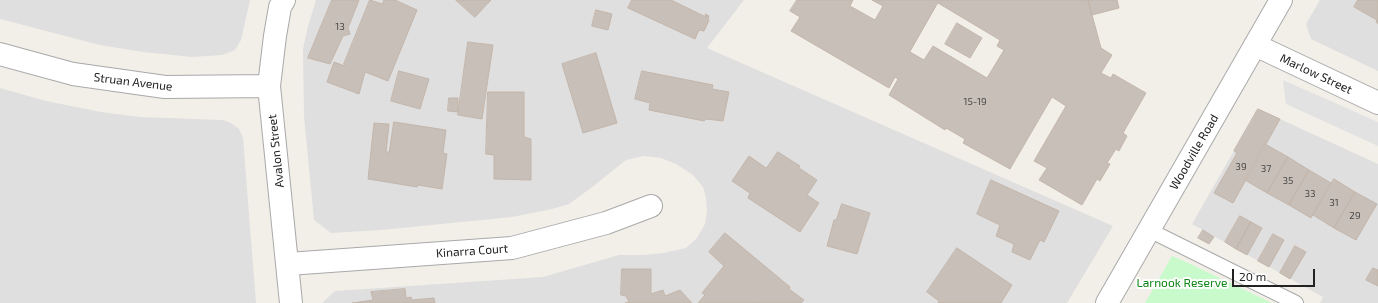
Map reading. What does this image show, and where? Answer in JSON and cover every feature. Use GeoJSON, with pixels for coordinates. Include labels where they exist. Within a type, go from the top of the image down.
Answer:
{"type":"FeatureCollection","features":[{"type":"Feature","properties":{"kind":"street","name":"Avalon Street"},"geometry":{"type":"LineString","coordinates":[[284,0],[280,7],[269,86],[291,303]]}},
{"type":"Feature","properties":{"kind":"street","name":"Woodville Road"},"geometry":{"type":"LineString","coordinates":[[1107,303],[1281,0]]}},
{"type":"Feature","properties":{"kind":"street","name":"Marlow Street"},"geometry":{"type":"LineString","coordinates":[[1255,45],[1378,103]]}},
{"type":"Feature","properties":{"kind":"street","name":"Struan Avenue"},"geometry":{"type":"LineString","coordinates":[[0,54],[73,74],[165,87],[269,86]]}},
{"type":"Feature","properties":{"kind":"street","name":"Kinarra Court"},"geometry":{"type":"LineString","coordinates":[[288,264],[512,248],[606,223],[650,206]]}},
{"type":"Feature","properties":{"kind":"lane"},"geometry":{"type":"LineString","coordinates":[[1149,230],[1296,303]]}},
{"type":"Feature","properties":{"kind":"shaded area"},"geometry":{"type":"Polygon","coordinates":[[[0,0],[250,0],[241,40],[235,50],[222,55],[192,57],[143,52],[100,45],[0,19],[0,0]]]}},
{"type":"Feature","properties":{"kind":"shaded area"},"geometry":{"type":"Polygon","coordinates":[[[316,0],[744,0],[707,48],[1113,226],[1067,303],[322,303],[335,291],[543,277],[619,255],[644,255],[686,248],[697,238],[705,224],[707,211],[703,187],[693,175],[676,164],[661,158],[644,156],[626,160],[569,204],[552,209],[512,217],[381,230],[331,233],[314,220],[304,116],[303,49],[316,0]]]}},
{"type":"Feature","properties":{"kind":"shaded area"},"geometry":{"type":"Polygon","coordinates":[[[1320,0],[1378,0],[1378,71],[1311,39],[1306,24],[1320,0]]]}},
{"type":"Feature","properties":{"kind":"shaded area"},"geometry":{"type":"Polygon","coordinates":[[[1283,80],[1378,122],[1378,146],[1286,104],[1283,80]]]}},
{"type":"Feature","properties":{"kind":"shaded area"},"geometry":{"type":"Polygon","coordinates":[[[0,88],[46,101],[101,112],[140,117],[223,120],[231,123],[239,129],[243,138],[256,303],[0,303],[0,88]]]}},
{"type":"Feature","properties":{"kind":"shaded area"},"geometry":{"type":"Polygon","coordinates":[[[1258,109],[1378,164],[1378,303],[1320,303],[1323,297],[1192,224],[1258,109]]]}},
{"type":"Feature","properties":{"kind":"green space","name":"Larnook Reserve"},"geometry":{"type":"Polygon","coordinates":[[[1172,256],[1184,261],[1272,303],[1145,303],[1172,256]]]}},
{"type":"Feature","properties":{"kind":"building"},"geometry":{"type":"Polygon","coordinates":[[[332,0],[359,0],[348,28],[350,34],[343,36],[330,64],[308,58],[332,0]]]}},
{"type":"Feature","properties":{"kind":"building"},"geometry":{"type":"Polygon","coordinates":[[[370,0],[382,4],[384,0],[395,0],[417,10],[388,81],[365,72],[359,94],[327,82],[334,62],[345,66],[346,65],[344,64],[370,0]]]}},
{"type":"Feature","properties":{"kind":"building"},"geometry":{"type":"Polygon","coordinates":[[[456,0],[491,0],[475,17],[456,0]]]}},
{"type":"Feature","properties":{"kind":"building"},"geometry":{"type":"Polygon","coordinates":[[[632,0],[671,0],[706,17],[705,14],[709,16],[709,20],[704,31],[699,30],[695,39],[628,8],[632,0]]]}},
{"type":"Feature","properties":{"kind":"building"},"geometry":{"type":"Polygon","coordinates":[[[797,0],[853,0],[850,6],[875,20],[883,6],[872,0],[1088,0],[1101,48],[1112,55],[1101,73],[1111,78],[1113,74],[1146,93],[1123,133],[1127,136],[1119,151],[1116,149],[1107,163],[1110,164],[1100,181],[1097,179],[1082,205],[1039,180],[1047,168],[1034,161],[1066,106],[1052,97],[1010,169],[963,143],[965,139],[946,128],[945,130],[889,95],[898,79],[895,77],[889,88],[791,31],[800,17],[790,11],[797,0]],[[938,3],[910,52],[924,60],[933,46],[987,78],[1004,50],[997,46],[1000,40],[938,3]]]}},
{"type":"Feature","properties":{"kind":"building"},"geometry":{"type":"Polygon","coordinates":[[[1088,0],[1117,0],[1119,8],[1092,15],[1088,0]]]}},
{"type":"Feature","properties":{"kind":"building"},"geometry":{"type":"Polygon","coordinates":[[[1358,0],[1378,0],[1378,24],[1376,22],[1377,20],[1354,7],[1358,0]]]}},
{"type":"Feature","properties":{"kind":"building"},"geometry":{"type":"Polygon","coordinates":[[[596,10],[612,14],[608,30],[592,26],[596,10]]]}},
{"type":"Feature","properties":{"kind":"building"},"geometry":{"type":"Polygon","coordinates":[[[957,23],[982,38],[970,58],[945,44],[957,23]]]}},
{"type":"Feature","properties":{"kind":"building"},"geometry":{"type":"Polygon","coordinates":[[[468,42],[493,45],[482,119],[458,115],[468,42]]]}},
{"type":"Feature","properties":{"kind":"building"},"geometry":{"type":"Polygon","coordinates":[[[596,53],[617,123],[583,133],[562,64],[596,53]]]}},
{"type":"Feature","properties":{"kind":"building"},"geometry":{"type":"Polygon","coordinates":[[[399,71],[429,79],[420,109],[391,101],[399,71]]]}},
{"type":"Feature","properties":{"kind":"building"},"geometry":{"type":"Polygon","coordinates":[[[642,71],[713,85],[712,89],[729,92],[723,121],[706,119],[704,121],[649,110],[650,103],[635,99],[642,71]]]}},
{"type":"Feature","properties":{"kind":"building"},"geometry":{"type":"Polygon","coordinates":[[[488,92],[524,92],[524,137],[531,139],[531,180],[494,179],[494,155],[486,154],[488,92]]]}},
{"type":"Feature","properties":{"kind":"building"},"geometry":{"type":"Polygon","coordinates":[[[449,98],[458,98],[458,112],[448,111],[449,98]]]}},
{"type":"Feature","properties":{"kind":"building"},"geometry":{"type":"Polygon","coordinates":[[[1258,109],[1280,119],[1233,203],[1214,193],[1237,153],[1234,151],[1258,109]]]}},
{"type":"Feature","properties":{"kind":"building"},"geometry":{"type":"Polygon","coordinates":[[[394,122],[446,130],[443,153],[447,154],[442,189],[418,185],[417,187],[368,179],[374,123],[389,124],[386,152],[389,152],[394,122]]]}},
{"type":"Feature","properties":{"kind":"building"},"geometry":{"type":"Polygon","coordinates":[[[1265,144],[1288,157],[1267,193],[1245,180],[1265,144]]]}},
{"type":"Feature","properties":{"kind":"building"},"geometry":{"type":"Polygon","coordinates":[[[778,152],[800,166],[799,168],[817,180],[807,195],[819,203],[800,232],[748,198],[750,193],[732,181],[749,156],[766,168],[778,152]]]}},
{"type":"Feature","properties":{"kind":"building"},"geometry":{"type":"Polygon","coordinates":[[[1288,157],[1309,170],[1289,205],[1267,193],[1288,157]]]}},
{"type":"Feature","properties":{"kind":"building"},"geometry":{"type":"Polygon","coordinates":[[[1309,170],[1331,183],[1311,218],[1289,205],[1309,170]]]}},
{"type":"Feature","properties":{"kind":"building"},"geometry":{"type":"Polygon","coordinates":[[[1334,179],[1355,192],[1334,228],[1313,215],[1334,179]]]}},
{"type":"Feature","properties":{"kind":"building"},"geometry":{"type":"Polygon","coordinates":[[[991,180],[1059,211],[1044,242],[1040,240],[1030,260],[1012,252],[1014,244],[996,236],[1000,225],[977,214],[991,180]]]}},
{"type":"Feature","properties":{"kind":"building"},"geometry":{"type":"Polygon","coordinates":[[[1355,192],[1377,204],[1356,240],[1334,228],[1355,192]]]}},
{"type":"Feature","properties":{"kind":"building"},"geometry":{"type":"Polygon","coordinates":[[[842,204],[870,213],[857,254],[827,246],[834,220],[836,220],[842,204]]]}},
{"type":"Feature","properties":{"kind":"building"},"geometry":{"type":"Polygon","coordinates":[[[1240,216],[1251,222],[1236,249],[1225,242],[1240,216]]]}},
{"type":"Feature","properties":{"kind":"building"},"geometry":{"type":"Polygon","coordinates":[[[1251,222],[1262,228],[1247,255],[1236,249],[1251,222]]]}},
{"type":"Feature","properties":{"kind":"building"},"geometry":{"type":"Polygon","coordinates":[[[1203,230],[1214,237],[1209,244],[1198,238],[1203,230]]]}},
{"type":"Feature","properties":{"kind":"building"},"geometry":{"type":"Polygon","coordinates":[[[725,233],[790,287],[789,289],[804,300],[801,303],[698,303],[705,295],[702,293],[724,266],[709,252],[725,233]]]}},
{"type":"Feature","properties":{"kind":"building"},"geometry":{"type":"Polygon","coordinates":[[[1273,234],[1284,240],[1269,267],[1258,261],[1273,234]]]}},
{"type":"Feature","properties":{"kind":"building"},"geometry":{"type":"Polygon","coordinates":[[[1295,246],[1306,252],[1290,279],[1280,273],[1295,246]]]}},
{"type":"Feature","properties":{"kind":"building"},"geometry":{"type":"Polygon","coordinates":[[[957,248],[1012,285],[1001,303],[938,303],[939,301],[927,292],[957,248]]]}},
{"type":"Feature","properties":{"kind":"building"},"geometry":{"type":"Polygon","coordinates":[[[1373,268],[1378,270],[1378,286],[1366,280],[1373,268]]]}},
{"type":"Feature","properties":{"kind":"building"},"geometry":{"type":"Polygon","coordinates":[[[622,269],[651,269],[651,294],[663,290],[665,296],[680,290],[692,303],[625,303],[629,302],[626,296],[621,295],[622,269]]]}},
{"type":"Feature","properties":{"kind":"building"},"geometry":{"type":"Polygon","coordinates":[[[405,289],[406,298],[411,297],[412,300],[434,298],[435,303],[352,303],[373,300],[371,292],[405,289]]]}}]}
